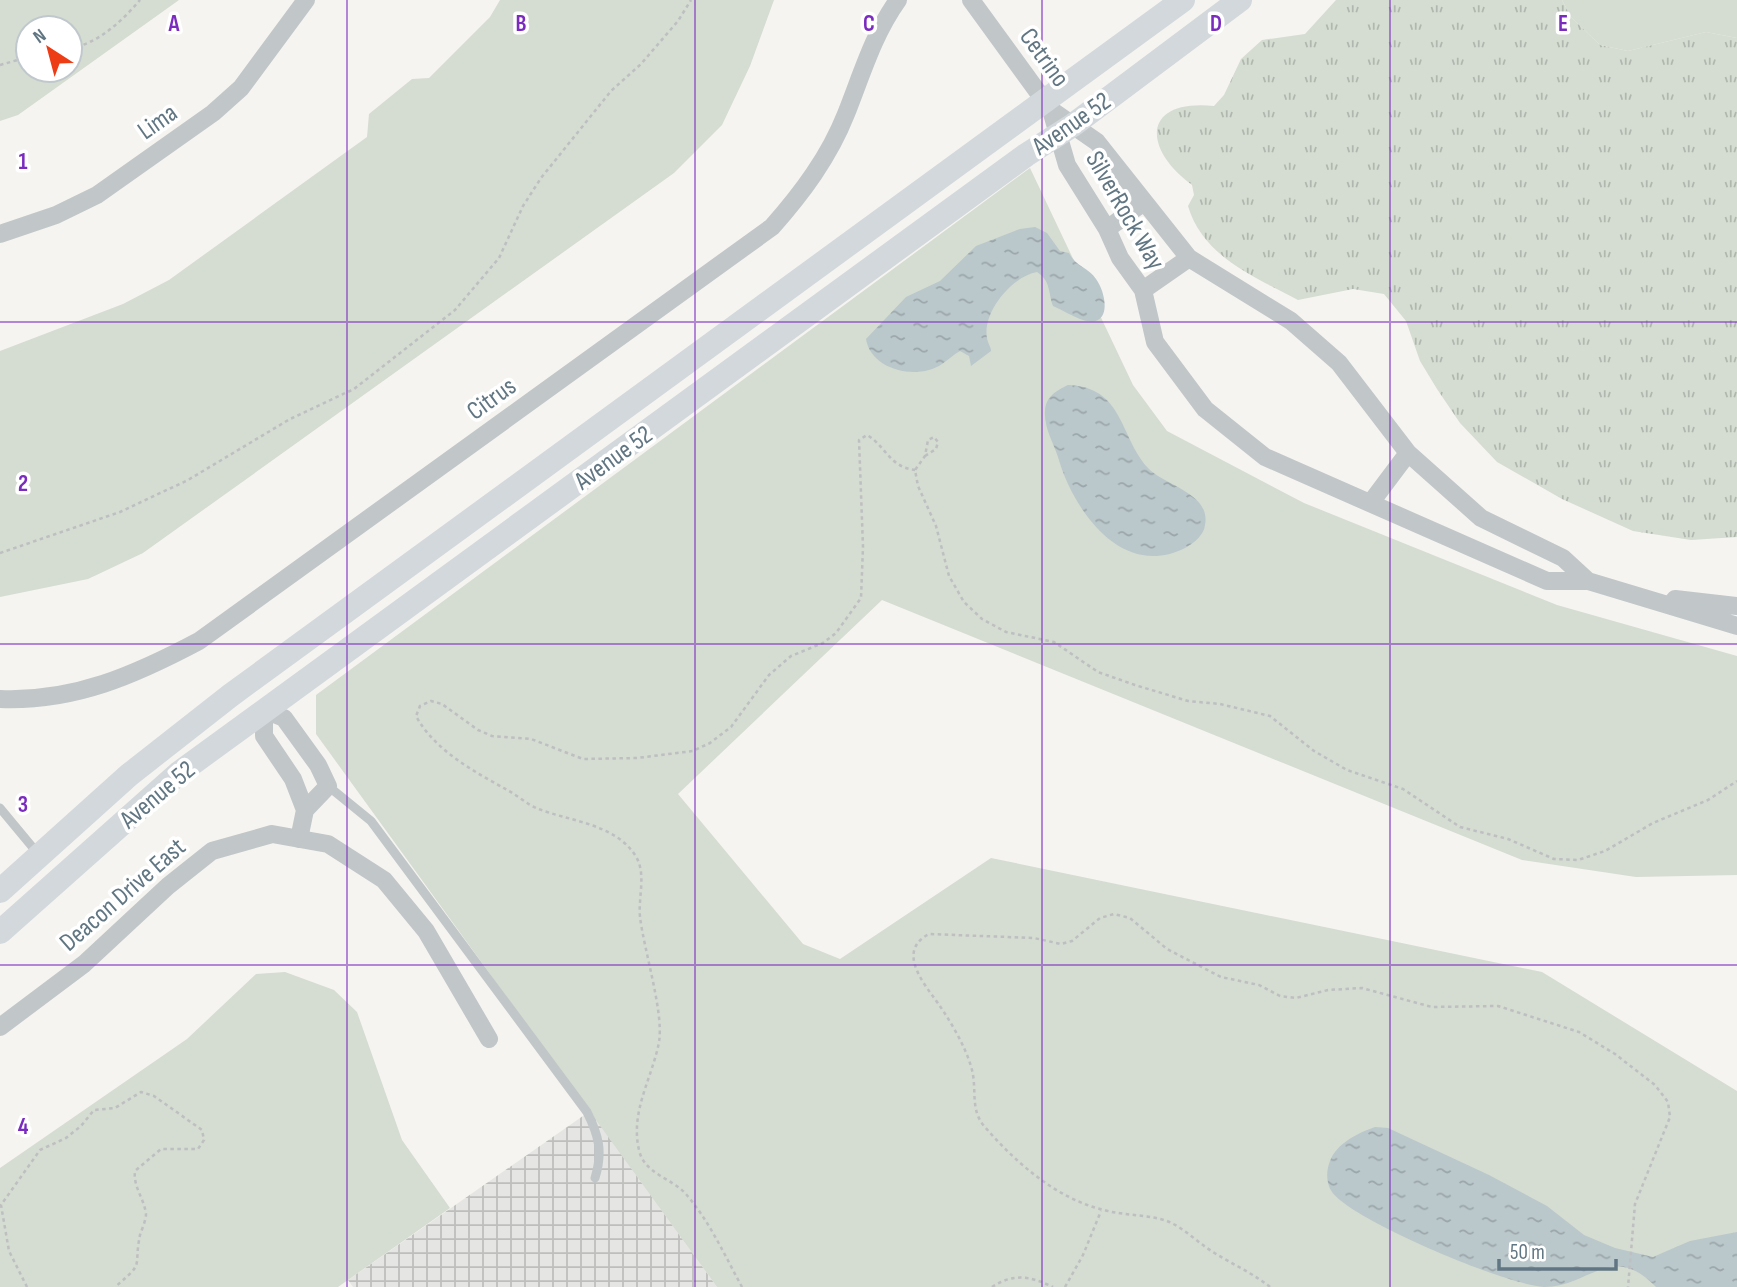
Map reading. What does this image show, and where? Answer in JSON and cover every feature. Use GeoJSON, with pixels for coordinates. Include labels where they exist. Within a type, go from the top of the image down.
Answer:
{"type":"FeatureCollection","features":[{"type":"Feature","properties":{"kind":"main road","name":"Avenue 52"},"geometry":{"type":"LineString","coordinates":[[0,891],[129,775],[231,695],[1048,106],[1183,0]]}},
{"type":"Feature","properties":{"kind":"main road","name":"Avenue 52"},"geometry":{"type":"LineString","coordinates":[[0,932],[179,773],[264,709],[1066,130],[1240,0]]}},
{"type":"Feature","properties":{"kind":"street","name":"Lima"},"geometry":{"type":"LineString","coordinates":[[0,234],[56,215],[97,195],[213,113],[241,88],[306,0]]}},
{"type":"Feature","properties":{"kind":"street","name":"Citrus"},"geometry":{"type":"LineString","coordinates":[[0,699],[24,700],[78,691],[122,678],[199,641],[772,227],[803,192],[824,159],[846,116],[881,24],[898,0]]}},
{"type":"Feature","properties":{"kind":"street","name":"Cetrino"},"geometry":{"type":"LineString","coordinates":[[971,0],[1048,106]]}},
{"type":"Feature","properties":{"kind":"street","name":"SilverRock Way"},"geometry":{"type":"LineString","coordinates":[[1048,106],[1066,130],[1097,142],[1189,258],[1291,321],[1339,363],[1408,453],[1480,518],[1563,558],[1588,581]]}},
{"type":"Feature","properties":{"kind":"street","name":"SilverRock Way"},"geometry":{"type":"LineString","coordinates":[[1066,130],[1067,165],[1107,229],[1120,258],[1143,290],[1155,342],[1205,409],[1265,457],[1372,501],[1464,546],[1547,580],[1588,581],[1737,626]]}},
{"type":"Feature","properties":{"kind":"street"},"geometry":{"type":"LineString","coordinates":[[1107,229],[1144,202]]}},
{"type":"Feature","properties":{"kind":"street"},"geometry":{"type":"LineString","coordinates":[[1143,290],[1189,258]]}},
{"type":"Feature","properties":{"kind":"street"},"geometry":{"type":"LineString","coordinates":[[1372,501],[1408,453]]}},
{"type":"Feature","properties":{"kind":"street"},"geometry":{"type":"LineString","coordinates":[[1616,591],[1737,606]]}},
{"type":"Feature","properties":{"kind":"street"},"geometry":{"type":"LineString","coordinates":[[299,839],[305,810],[328,786],[318,765],[284,718],[264,709],[264,736],[293,779],[305,810]]}},
{"type":"Feature","properties":{"kind":"street","name":"Deacon Drive East"},"geometry":{"type":"LineString","coordinates":[[0,1027],[84,964],[168,886],[212,851],[271,834],[328,844],[384,880],[426,932],[489,1039]]}},
{"type":"Feature","properties":{"kind":"lane"},"geometry":{"type":"LineString","coordinates":[[328,786],[371,821],[587,1112],[599,1135],[601,1161],[595,1178]]}},
{"type":"Feature","properties":{"kind":"lane"},"geometry":{"type":"LineString","coordinates":[[0,807],[40,857]]}},
{"type":"Feature","properties":{"kind":"path"},"geometry":{"type":"LineString","coordinates":[[84,46],[109,30],[140,0]]}},
{"type":"Feature","properties":{"kind":"path"},"geometry":{"type":"LineString","coordinates":[[0,553],[120,513],[188,480],[246,444],[354,389],[455,310],[499,258],[523,206],[541,178],[611,91],[640,64],[678,21],[691,0]]}},
{"type":"Feature","properties":{"kind":"path"},"geometry":{"type":"LineString","coordinates":[[742,1287],[690,1199],[676,1184],[654,1173],[640,1154],[636,1131],[641,1096],[660,1040],[640,916],[641,868],[634,853],[623,843],[589,824],[536,808],[485,779],[434,738],[416,716],[420,706],[431,701],[442,704],[478,730],[492,736],[531,739],[583,759],[637,758],[692,751],[710,743],[731,726],[769,676],[791,656],[823,643],[836,633],[861,598],[863,547],[859,440],[867,435],[891,461],[902,468],[915,470]]}},
{"type":"Feature","properties":{"kind":"path"},"geometry":{"type":"LineString","coordinates":[[925,456],[928,440],[934,437],[938,442],[936,449],[925,456],[915,470],[918,486],[936,526],[949,576],[964,602],[982,619],[1006,632],[1054,642],[1098,672],[1135,685],[1188,701],[1220,704],[1270,716],[1314,751],[1348,770],[1403,789],[1460,827],[1508,839],[1554,859],[1578,860],[1605,851],[1653,823],[1708,800],[1737,780]]}},
{"type":"Feature","properties":{"kind":"path"},"geometry":{"type":"LineString","coordinates":[[1270,1287],[1169,1222],[1101,1210],[1065,1197],[1020,1161],[983,1125],[973,1101],[972,1068],[952,1028],[917,975],[913,961],[914,948],[920,939],[929,934],[999,935],[1061,944],[1072,941],[1100,918],[1114,914],[1130,918],[1167,949],[1221,977],[1259,985],[1279,996],[1296,998],[1328,990],[1363,988],[1432,1007],[1498,1006],[1580,1032],[1655,1085],[1668,1102],[1670,1117],[1634,1204],[1628,1287]]}},
{"type":"Feature","properties":{"kind":"path"},"geometry":{"type":"LineString","coordinates":[[27,1287],[9,1251],[1,1205],[40,1150],[66,1138],[81,1126],[94,1110],[115,1108],[141,1092],[154,1096],[202,1130],[204,1140],[198,1149],[161,1149],[135,1171],[134,1181],[146,1214],[139,1240],[139,1260],[134,1270],[115,1287]]}},
{"type":"Feature","properties":{"kind":"path"},"geometry":{"type":"LineString","coordinates":[[1065,1287],[1083,1255],[1101,1210]]}},
{"type":"Feature","properties":{"kind":"path"},"geometry":{"type":"LineString","coordinates":[[992,1287],[1006,1278],[1025,1276],[1053,1287]]}},
{"type":"Feature","properties":{"kind":"shaded area"},"geometry":{"type":"Polygon","coordinates":[[[590,1111],[717,1287],[353,1287],[348,1280],[590,1111]]]}},
{"type":"Feature","properties":{"kind":"green space"},"geometry":{"type":"Polygon","coordinates":[[[0,0],[179,0],[84,68],[84,14],[14,14],[14,84],[61,84],[18,115],[0,121],[0,0]]]}},
{"type":"Feature","properties":{"kind":"green space"},"geometry":{"type":"Polygon","coordinates":[[[500,0],[774,0],[750,66],[722,125],[674,173],[143,553],[88,579],[0,597],[0,351],[123,304],[169,280],[367,137],[369,114],[412,79],[429,78],[490,17],[500,0]]]}},
{"type":"Feature","properties":{"kind":"green space"},"geometry":{"type":"Polygon","coordinates":[[[1336,0],[1562,0],[1571,17],[1600,45],[1628,51],[1706,32],[1737,38],[1737,537],[1691,540],[1633,531],[1562,499],[1497,462],[1460,423],[1420,361],[1406,321],[1384,294],[1353,289],[1298,300],[1232,264],[1205,239],[1188,206],[1194,195],[1192,185],[1164,156],[1158,142],[1157,129],[1162,118],[1173,110],[1190,106],[1214,106],[1224,95],[1241,59],[1262,40],[1305,34],[1336,0]]]}},
{"type":"Feature","properties":{"kind":"green space"},"geometry":{"type":"Polygon","coordinates":[[[1562,0],[1737,0],[1737,38],[1706,32],[1628,51],[1600,45],[1571,17],[1562,0]]]}},
{"type":"Feature","properties":{"kind":"green space"},"geometry":{"type":"Polygon","coordinates":[[[1030,168],[1133,385],[1167,431],[1304,503],[1557,605],[1737,656],[1737,875],[1636,877],[1522,860],[882,600],[678,794],[803,944],[840,959],[991,858],[1542,972],[1737,1091],[1737,1287],[717,1287],[316,734],[316,695],[1030,168]]]}},
{"type":"Feature","properties":{"kind":"green space"},"geometry":{"type":"Polygon","coordinates":[[[285,972],[334,990],[357,1012],[402,1140],[450,1208],[338,1287],[0,1287],[0,1168],[187,1039],[256,974],[285,972]]]}},
{"type":"Feature","properties":{"kind":"water"},"geometry":{"type":"Polygon","coordinates":[[[1035,227],[1047,233],[1060,251],[1069,253],[1096,279],[1104,301],[1103,315],[1099,320],[1083,320],[1053,306],[1047,283],[1037,272],[1018,281],[1000,298],[988,320],[986,331],[991,351],[971,366],[969,356],[960,351],[942,364],[920,372],[897,370],[876,358],[866,339],[906,297],[940,281],[976,246],[1020,229],[1035,227]]]}},
{"type":"Feature","properties":{"kind":"water"},"geometry":{"type":"Polygon","coordinates":[[[1068,385],[1100,394],[1118,415],[1148,468],[1185,491],[1201,505],[1205,514],[1205,525],[1195,541],[1185,548],[1162,555],[1141,555],[1121,547],[1088,518],[1065,477],[1046,423],[1047,401],[1068,385]]]}},
{"type":"Feature","properties":{"kind":"water"},"geometry":{"type":"Polygon","coordinates":[[[1375,1127],[1388,1128],[1489,1175],[1547,1206],[1584,1235],[1615,1248],[1653,1257],[1690,1241],[1737,1232],[1737,1287],[1656,1287],[1640,1274],[1626,1268],[1613,1267],[1574,1281],[1544,1287],[1525,1284],[1432,1250],[1369,1219],[1346,1204],[1330,1188],[1327,1173],[1333,1155],[1349,1140],[1375,1127]]]}}]}
